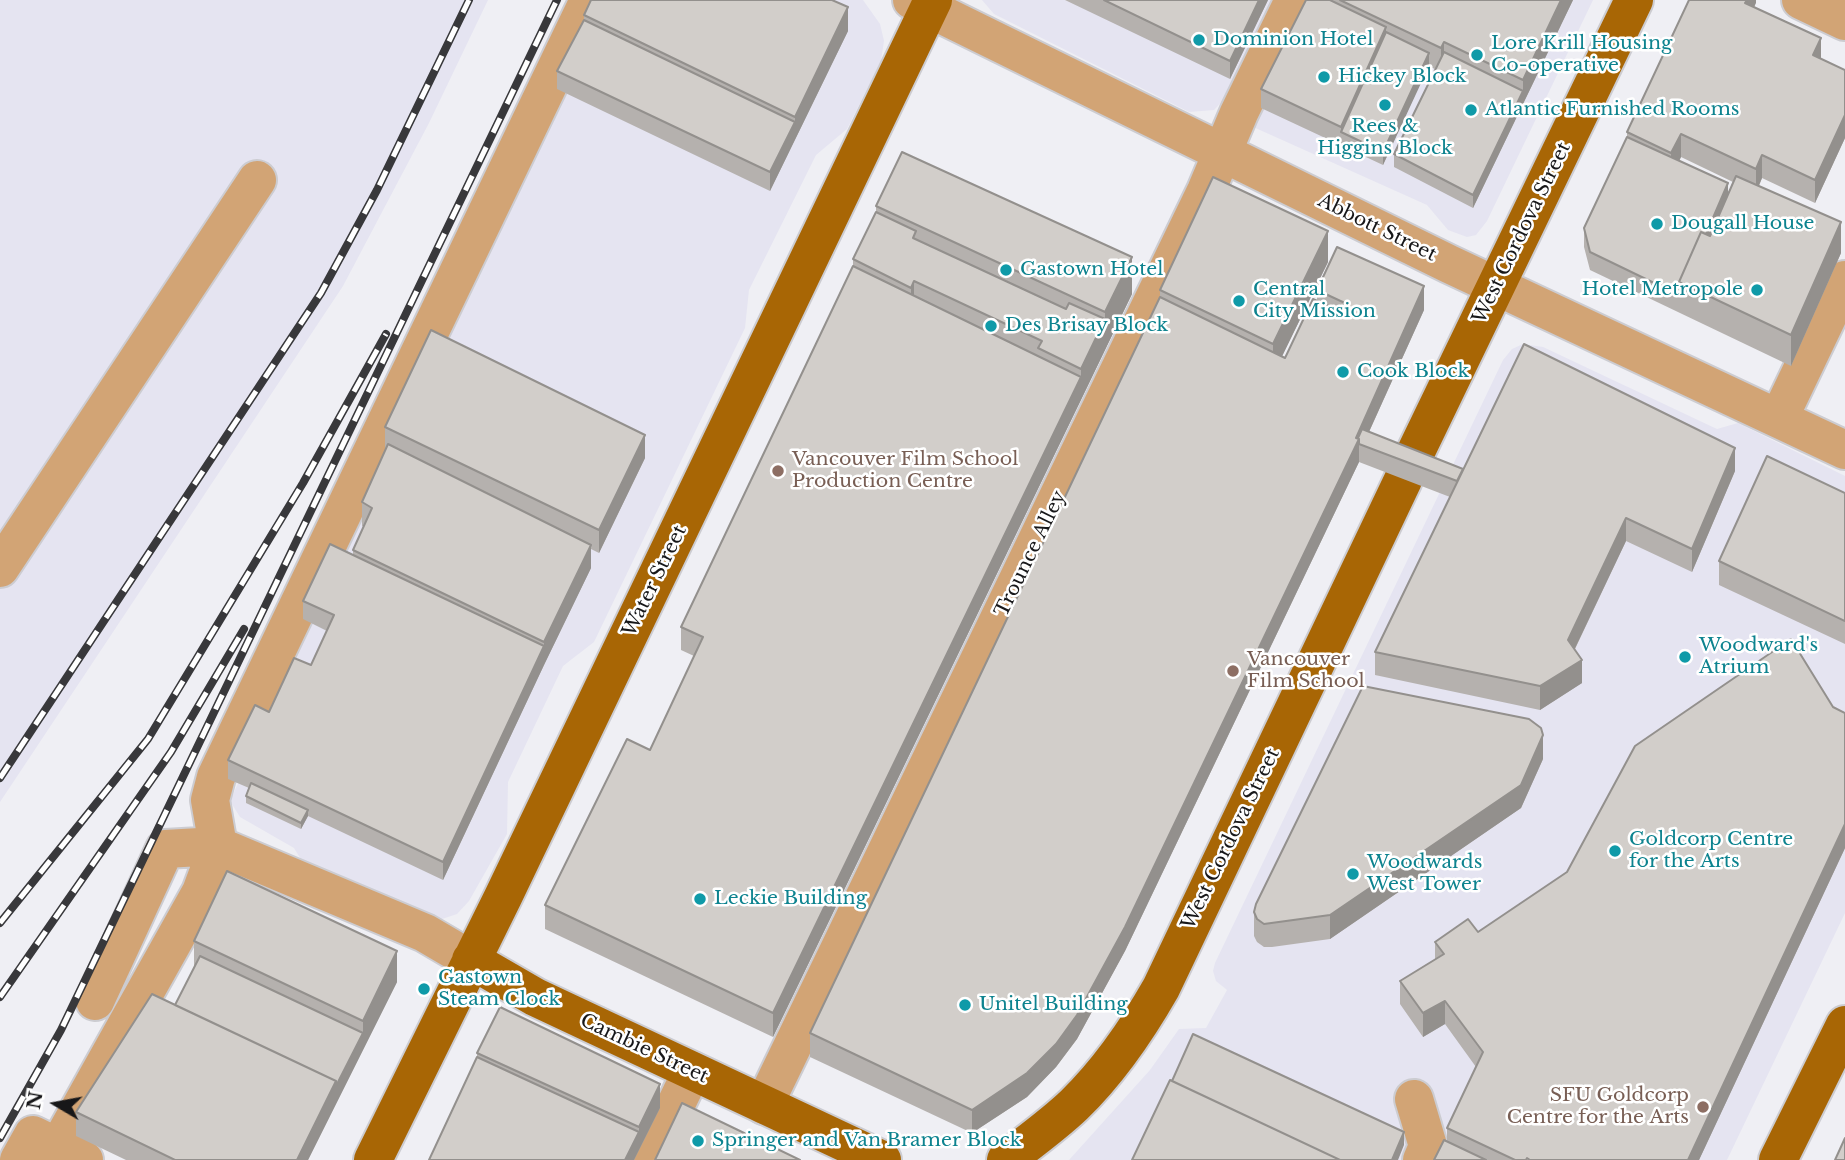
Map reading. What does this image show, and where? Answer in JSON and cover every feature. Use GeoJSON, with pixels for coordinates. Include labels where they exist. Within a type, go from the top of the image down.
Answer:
{"type":"FeatureCollection","features":[{"type":"Feature","properties":{"kind":"main road","name":"West Cordova Street"},"geometry":{"type":"LineString","coordinates":[[1006,1160],[1082,1096],[1131,1037],[1156,998],[1634,0]]}},
{"type":"Feature","properties":{"kind":"main road","name":"Water Street"},"geometry":{"type":"LineString","coordinates":[[373,1160],[471,960],[925,3]]}},
{"type":"Feature","properties":{"kind":"main road","name":"Cambie Street"},"geometry":{"type":"LineString","coordinates":[[471,960],[515,988],[882,1160]]}},
{"type":"Feature","properties":{"kind":"main road"},"geometry":{"type":"LineString","coordinates":[[1778,1160],[1845,1025]]}},
{"type":"Feature","properties":{"kind":"street"},"geometry":{"type":"LineString","coordinates":[[19,1160],[33,1135],[64,1156],[201,892],[218,846],[210,800],[216,777],[589,0]]}},
{"type":"Feature","properties":{"kind":"street","name":"Trounce Alley"},"geometry":{"type":"LineString","coordinates":[[764,1105],[1294,0]]}},
{"type":"Feature","properties":{"kind":"street"},"geometry":{"type":"LineString","coordinates":[[1801,0],[1845,20]]}},
{"type":"Feature","properties":{"kind":"street","name":"Abbott Street"},"geometry":{"type":"LineString","coordinates":[[925,3],[1222,153],[1845,450]]}},
{"type":"Feature","properties":{"kind":"street"},"geometry":{"type":"LineString","coordinates":[[0,568],[257,180]]}},
{"type":"Feature","properties":{"kind":"street"},"geometry":{"type":"LineString","coordinates":[[1779,418],[1845,280]]}},
{"type":"Feature","properties":{"kind":"street"},"geometry":{"type":"LineString","coordinates":[[95,1001],[165,849],[218,846]]}},
{"type":"Feature","properties":{"kind":"street","name":"Cambie Street"},"geometry":{"type":"LineString","coordinates":[[218,846],[425,933],[471,960]]}},
{"type":"Feature","properties":{"kind":"street"},"geometry":{"type":"LineString","coordinates":[[649,1160],[692,1071]]}},
{"type":"Feature","properties":{"kind":"street"},"geometry":{"type":"LineString","coordinates":[[1414,1099],[1429,1146],[1422,1160]]}},
{"type":"Feature","properties":{"kind":"shaded area"},"geometry":{"type":"Polygon","coordinates":[[[0,0],[488,0],[429,123],[343,286],[0,802],[0,0]]]}},
{"type":"Feature","properties":{"kind":"shaded area"},"geometry":{"type":"Polygon","coordinates":[[[592,0],[863,0],[880,24],[884,41],[881,61],[847,129],[816,155],[749,290],[745,328],[594,642],[563,666],[508,782],[507,834],[469,901],[457,914],[439,920],[302,861],[294,848],[240,817],[230,801],[592,0]]]}},
{"type":"Feature","properties":{"kind":"shaded area"},"geometry":{"type":"Polygon","coordinates":[[[982,0],[1274,0],[1229,94],[1214,110],[1189,112],[994,14],[982,0]]]}},
{"type":"Feature","properties":{"kind":"shaded area"},"geometry":{"type":"Polygon","coordinates":[[[1304,0],[1593,0],[1487,221],[1476,235],[1467,237],[1448,230],[1427,205],[1251,126],[1304,0]]]}},
{"type":"Feature","properties":{"kind":"shaded area"},"geometry":{"type":"Polygon","coordinates":[[[1523,344],[1543,347],[1717,429],[1738,423],[1845,476],[1845,913],[1727,1160],[1069,1160],[1150,1070],[1179,1029],[1206,1028],[1227,990],[1216,981],[1213,971],[1215,963],[1503,360],[1512,349],[1523,344]]]}},
{"type":"Feature","properties":{"kind":"building"},"geometry":{"type":"Polygon","coordinates":[[[591,0],[832,0],[848,7],[795,117],[584,15],[591,0]]]}},
{"type":"Feature","properties":{"kind":"building"},"geometry":{"type":"Polygon","coordinates":[[[1104,0],[1259,0],[1230,61],[1104,0]]]}},
{"type":"Feature","properties":{"kind":"building","name":"Hickey Block"},"geometry":{"type":"Polygon","coordinates":[[[1306,0],[1330,0],[1386,27],[1341,127],[1261,89],[1306,0]]]}},
{"type":"Feature","properties":{"kind":"building","name":"Lore Krill Housing Co-operative"},"geometry":{"type":"Polygon","coordinates":[[[1340,0],[1561,0],[1523,80],[1444,42],[1441,48],[1340,0]]]}},
{"type":"Feature","properties":{"kind":"building"},"geometry":{"type":"Polygon","coordinates":[[[1689,0],[1747,0],[1745,3],[1821,38],[1813,55],[1845,70],[1845,115],[1815,180],[1762,155],[1756,169],[1681,134],[1671,153],[1627,132],[1689,0]]]}},
{"type":"Feature","properties":{"kind":"building"},"geometry":{"type":"Polygon","coordinates":[[[584,20],[795,122],[770,172],[557,71],[584,20]]]}},
{"type":"Feature","properties":{"kind":"building","name":"Rees & Higgins Block"},"geometry":{"type":"Polygon","coordinates":[[[1386,32],[1429,53],[1383,152],[1341,132],[1386,32]]]}},
{"type":"Feature","properties":{"kind":"building"},"geometry":{"type":"Polygon","coordinates":[[[1444,52],[1523,91],[1473,195],[1394,154],[1444,52]]]}},
{"type":"Feature","properties":{"kind":"building","name":"Dougall House"},"geometry":{"type":"Polygon","coordinates":[[[1627,137],[1728,183],[1706,234],[1701,232],[1679,282],[1679,295],[1590,252],[1584,228],[1627,137]]]}},
{"type":"Feature","properties":{"kind":"building"},"geometry":{"type":"Polygon","coordinates":[[[902,152],[1132,257],[1105,312],[876,206],[902,152]]]}},
{"type":"Feature","properties":{"kind":"building","name":"Hotel Metropole"},"geometry":{"type":"Polygon","coordinates":[[[1736,176],[1841,222],[1791,335],[1679,282],[1701,232],[1710,236],[1736,176]]]}},
{"type":"Feature","properties":{"kind":"building","name":"Central City Mission"},"geometry":{"type":"Polygon","coordinates":[[[1213,177],[1328,231],[1273,344],[1160,290],[1213,177]]]}},
{"type":"Feature","properties":{"kind":"building"},"geometry":{"type":"Polygon","coordinates":[[[876,212],[916,231],[913,238],[1066,309],[1069,303],[1105,319],[1081,369],[1038,348],[1042,341],[914,281],[911,288],[853,259],[876,212]]]}},
{"type":"Feature","properties":{"kind":"building"},"geometry":{"type":"Polygon","coordinates":[[[1337,247],[1424,286],[1356,438],[1359,439],[1125,927],[1077,1015],[1056,1044],[1027,1073],[972,1110],[810,1033],[1160,297],[1285,358],[1313,299],[1343,313],[1347,304],[1317,290],[1337,247]]]}},
{"type":"Feature","properties":{"kind":"building"},"geometry":{"type":"Polygon","coordinates":[[[853,266],[1081,377],[773,1013],[545,905],[627,739],[650,750],[703,637],[681,627],[853,266]]]}},
{"type":"Feature","properties":{"kind":"building"},"geometry":{"type":"Polygon","coordinates":[[[431,330],[645,435],[599,530],[385,427],[431,330]]]}},
{"type":"Feature","properties":{"kind":"building"},"geometry":{"type":"Polygon","coordinates":[[[1524,344],[1735,448],[1692,549],[1626,518],[1568,640],[1582,660],[1540,686],[1375,652],[1524,344]]]}},
{"type":"Feature","properties":{"kind":"building"},"geometry":{"type":"Polygon","coordinates":[[[1362,429],[1463,469],[1457,481],[1359,444],[1358,438],[1362,429]]]}},
{"type":"Feature","properties":{"kind":"building"},"geometry":{"type":"Polygon","coordinates":[[[388,444],[591,545],[544,642],[353,550],[372,508],[362,502],[388,444]]]}},
{"type":"Feature","properties":{"kind":"building"},"geometry":{"type":"Polygon","coordinates":[[[1767,456],[1845,493],[1845,621],[1719,561],[1767,456]]]}},
{"type":"Feature","properties":{"kind":"building"},"geometry":{"type":"Polygon","coordinates":[[[330,544],[544,646],[443,862],[228,760],[255,705],[269,712],[294,658],[311,665],[334,615],[303,601],[330,544]]]}},
{"type":"Feature","properties":{"kind":"building"},"geometry":{"type":"Polygon","coordinates":[[[1791,639],[1833,707],[1845,713],[1845,824],[1688,1160],[1515,1160],[1447,1128],[1483,1052],[1445,1001],[1423,1013],[1400,981],[1444,954],[1435,942],[1468,919],[1478,932],[1567,872],[1635,746],[1791,639]]]}},
{"type":"Feature","properties":{"kind":"building","name":"Woodwards West Tower"},"geometry":{"type":"Polygon","coordinates":[[[1363,686],[1529,719],[1541,728],[1543,735],[1521,785],[1330,915],[1264,924],[1257,919],[1254,912],[1256,904],[1363,686]]]}},
{"type":"Feature","properties":{"kind":"building"},"geometry":{"type":"Polygon","coordinates":[[[251,783],[308,810],[301,823],[246,796],[251,783]]]}},
{"type":"Feature","properties":{"kind":"building"},"geometry":{"type":"Polygon","coordinates":[[[227,871],[397,951],[363,1021],[194,941],[227,871]]]}},
{"type":"Feature","properties":{"kind":"building"},"geometry":{"type":"Polygon","coordinates":[[[200,956],[363,1033],[336,1086],[336,1081],[175,1005],[200,956]]]}},
{"type":"Feature","properties":{"kind":"building"},"geometry":{"type":"Polygon","coordinates":[[[152,994],[336,1081],[297,1160],[175,1160],[76,1112],[152,994]]]}},
{"type":"Feature","properties":{"kind":"building"},"geometry":{"type":"Polygon","coordinates":[[[500,1007],[660,1084],[639,1127],[477,1053],[500,1007]]]}},
{"type":"Feature","properties":{"kind":"building"},"geometry":{"type":"Polygon","coordinates":[[[1193,1034],[1404,1132],[1392,1160],[1340,1160],[1172,1081],[1193,1034]]]}},
{"type":"Feature","properties":{"kind":"building"},"geometry":{"type":"Polygon","coordinates":[[[477,1057],[639,1132],[625,1160],[429,1160],[477,1057]]]}},
{"type":"Feature","properties":{"kind":"building"},"geometry":{"type":"Polygon","coordinates":[[[1170,1080],[1340,1160],[1132,1160],[1170,1080]]]}},
{"type":"Feature","properties":{"kind":"building"},"geometry":{"type":"Polygon","coordinates":[[[682,1103],[800,1160],[655,1160],[682,1103]]]}},
{"type":"Feature","properties":{"kind":"building"},"geometry":{"type":"Polygon","coordinates":[[[1845,1138],[1845,1160],[1835,1160],[1845,1138]]]}},
{"type":"Feature","properties":{"kind":"building"},"geometry":{"type":"Polygon","coordinates":[[[1444,1140],[1486,1160],[1434,1160],[1444,1140]]]}},
{"type":"Feature","properties":{"kind":"railway"},"geometry":{"type":"LineString","coordinates":[[0,778],[321,293],[377,190],[469,0]]}},
{"type":"Feature","properties":{"kind":"railway"},"geometry":{"type":"LineString","coordinates":[[0,1138],[61,1030],[557,0]]}},
{"type":"Feature","properties":{"kind":"railway"},"geometry":{"type":"LineString","coordinates":[[0,923],[148,739],[303,483],[386,334]]}},
{"type":"Feature","properties":{"kind":"railway"},"geometry":{"type":"LineString","coordinates":[[0,997],[171,752],[244,629]]}},
{"type":"Feature","properties":{"kind":"place","name":"Dominion Hotel"},"geometry":{"type":"Point","coordinates":[1199,40]}},
{"type":"Feature","properties":{"kind":"place","name":"Lore Krill Housing Co-operative"},"geometry":{"type":"Point","coordinates":[1477,55]}},
{"type":"Feature","properties":{"kind":"place","name":"Hickey Block"},"geometry":{"type":"Point","coordinates":[1324,77]}},
{"type":"Feature","properties":{"kind":"place","name":"Rees & Higgins Block"},"geometry":{"type":"Point","coordinates":[1385,105]}},
{"type":"Feature","properties":{"kind":"place","name":"Atlantic Furnished Rooms"},"geometry":{"type":"Point","coordinates":[1471,110]}},
{"type":"Feature","properties":{"kind":"place","name":"Dougall House"},"geometry":{"type":"Point","coordinates":[1657,224]}},
{"type":"Feature","properties":{"kind":"place","name":"Gastown Hotel"},"geometry":{"type":"Point","coordinates":[1006,270]}},
{"type":"Feature","properties":{"kind":"place","name":"Hotel Metropole"},"geometry":{"type":"Point","coordinates":[1757,290]}},
{"type":"Feature","properties":{"kind":"place","name":"Central City Mission"},"geometry":{"type":"Point","coordinates":[1239,301]}},
{"type":"Feature","properties":{"kind":"place","name":"Des Brisay Block"},"geometry":{"type":"Point","coordinates":[991,326]}},
{"type":"Feature","properties":{"kind":"place","name":"Cook Block"},"geometry":{"type":"Point","coordinates":[1343,372]}},
{"type":"Feature","properties":{"kind":"place","name":"Vancouver Film School Production Centre"},"geometry":{"type":"Point","coordinates":[778,471]}},
{"type":"Feature","properties":{"kind":"place","name":"Woodward's Atrium"},"geometry":{"type":"Point","coordinates":[1685,657]}},
{"type":"Feature","properties":{"kind":"place","name":"Vancouver Film School"},"geometry":{"type":"Point","coordinates":[1233,671]}},
{"type":"Feature","properties":{"kind":"place","name":"Goldcorp Centre for the Arts"},"geometry":{"type":"Point","coordinates":[1615,851]}},
{"type":"Feature","properties":{"kind":"place","name":"Woodwards West Tower"},"geometry":{"type":"Point","coordinates":[1353,874]}},
{"type":"Feature","properties":{"kind":"place","name":"Leckie Building"},"geometry":{"type":"Point","coordinates":[700,899]}},
{"type":"Feature","properties":{"kind":"place","name":"Gastown Steam Clock"},"geometry":{"type":"Point","coordinates":[424,989]}},
{"type":"Feature","properties":{"kind":"place","name":"Unitel Building"},"geometry":{"type":"Point","coordinates":[965,1005]}},
{"type":"Feature","properties":{"kind":"place","name":"SFU Goldcorp Centre for the Arts"},"geometry":{"type":"Point","coordinates":[1703,1107]}},
{"type":"Feature","properties":{"kind":"place","name":"Springer and Van Bramer Block"},"geometry":{"type":"Point","coordinates":[698,1141]}}]}
